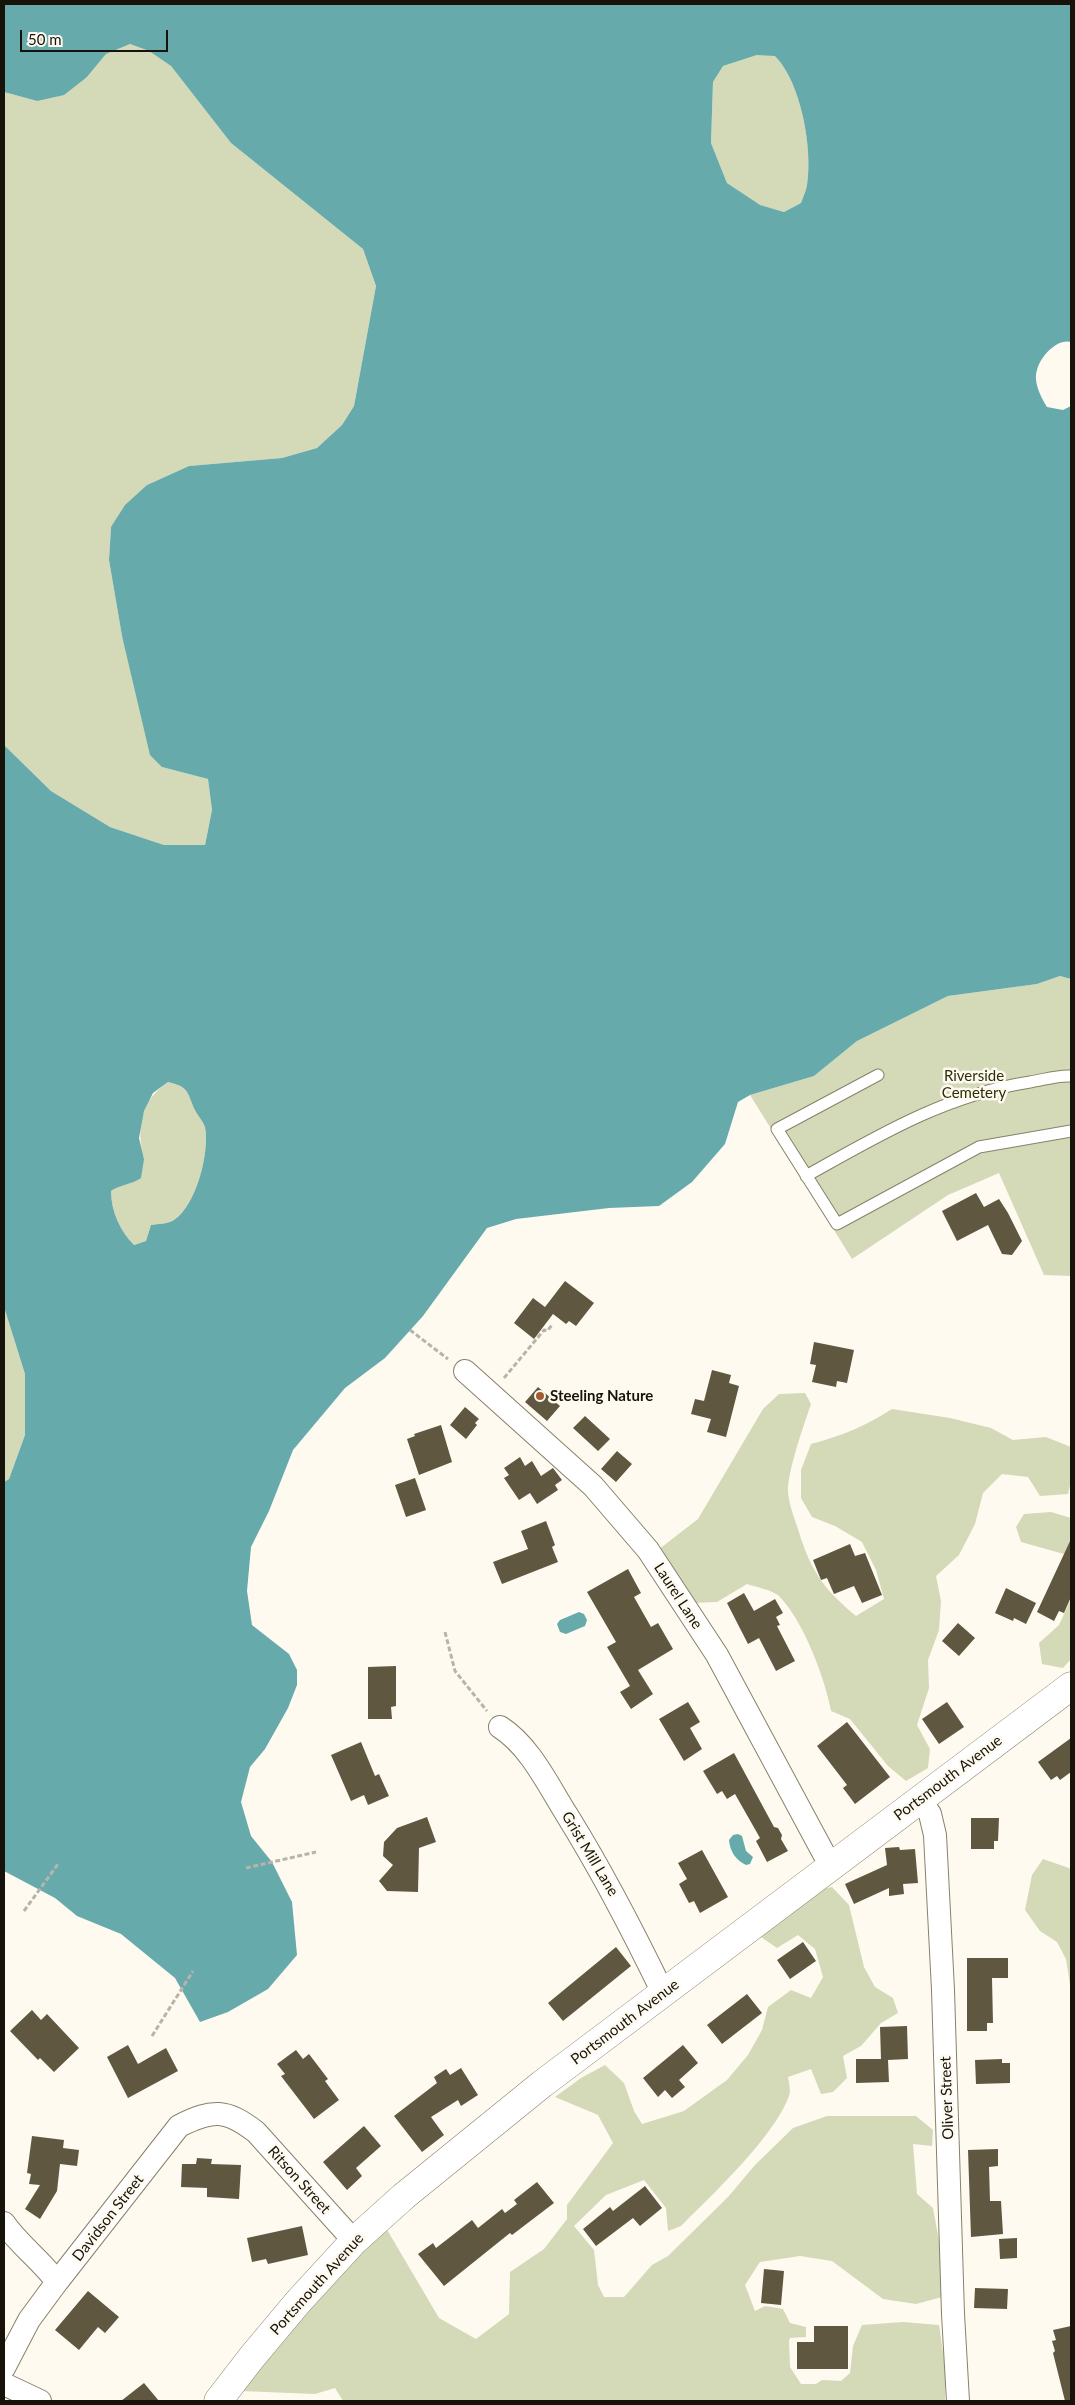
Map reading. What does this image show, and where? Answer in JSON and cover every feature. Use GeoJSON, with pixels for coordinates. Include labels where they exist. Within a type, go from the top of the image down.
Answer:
{"type":"FeatureCollection","features":[{"type":"Feature","properties":{"kind":"main road","name":"Portsmouth Avenue"},"geometry":{"type":"LineString","coordinates":[[218,2401],[252,2357],[354,2241],[404,2196],[542,2084],[1071,1686]]}},
{"type":"Feature","properties":{"kind":"street","name":"Laurel Lane"},"geometry":{"type":"LineString","coordinates":[[465,1371],[593,1486],[648,1550],[717,1655],[831,1867]]}},
{"type":"Feature","properties":{"kind":"street","name":"Grist Mill Lane"},"geometry":{"type":"LineString","coordinates":[[500,1728],[513,1736],[533,1761],[596,1861],[663,1993]]}},
{"type":"Feature","properties":{"kind":"street","name":"Oliver Street"},"geometry":{"type":"LineString","coordinates":[[920,1799],[930,1814],[935,1835],[944,1990],[953,2314],[958,2401]]}},
{"type":"Feature","properties":{"kind":"street","name":"Davidson Street"},"geometry":{"type":"LineString","coordinates":[[4,2368],[29,2320],[179,2126],[198,2116],[218,2112],[242,2121]]}},
{"type":"Feature","properties":{"kind":"street","name":"Ritson Street"},"geometry":{"type":"LineString","coordinates":[[242,2121],[256,2132],[354,2241]]}},
{"type":"Feature","properties":{"kind":"street"},"geometry":{"type":"LineString","coordinates":[[4,2223],[16,2240],[44,2264],[57,2282]]}},
{"type":"Feature","properties":{"kind":"street"},"geometry":{"type":"LineString","coordinates":[[4,2384],[40,2401]]}},
{"type":"Feature","properties":{"kind":"lane"},"geometry":{"type":"LineString","coordinates":[[878,1075],[776,1129],[837,1224],[979,1147],[1071,1131]]}},
{"type":"Feature","properties":{"kind":"lane"},"geometry":{"type":"LineString","coordinates":[[806,1176],[879,1135],[953,1100],[1005,1086],[1071,1076]]}},
{"type":"Feature","properties":{"kind":"path"},"geometry":{"type":"LineString","coordinates":[[490,1394],[544,1330],[547,1331],[553,1324]]}},
{"type":"Feature","properties":{"kind":"path"},"geometry":{"type":"LineString","coordinates":[[410,1330],[465,1371]]}},
{"type":"Feature","properties":{"kind":"path"},"geometry":{"type":"LineString","coordinates":[[446,1632],[455,1671],[500,1728]]}},
{"type":"Feature","properties":{"kind":"path"},"geometry":{"type":"LineString","coordinates":[[246,1868],[316,1852]]}},
{"type":"Feature","properties":{"kind":"path"},"geometry":{"type":"LineString","coordinates":[[24,1911],[58,1864]]}},
{"type":"Feature","properties":{"kind":"path"},"geometry":{"type":"LineString","coordinates":[[152,2036],[193,1971]]}},
{"type":"Feature","properties":{"kind":"green space"},"geometry":{"type":"Polygon","coordinates":[[[130,44],[149,51],[171,66],[231,143],[363,249],[376,286],[354,406],[342,425],[317,448],[282,458],[189,466],[147,485],[111,527],[109,560],[122,636],[162,767],[208,779],[212,810],[205,845],[164,845],[110,827],[51,791],[4,745],[4,92],[37,101],[87,77],[106,54],[130,44]]]}},
{"type":"Feature","properties":{"kind":"green space"},"geometry":{"type":"Polygon","coordinates":[[[757,55],[775,55],[784,67],[792,82],[803,117],[808,153],[806,190],[801,203],[784,212],[759,205],[727,183],[711,143],[713,82],[723,66],[757,55]]]}},
{"type":"Feature","properties":{"kind":"green space","name":"Riverside Cemetery"},"geometry":{"type":"Polygon","coordinates":[[[1060,976],[1071,979],[1071,1276],[1044,1275],[999,1173],[948,1195],[852,1259],[750,1095],[814,1076],[857,1041],[948,996],[1037,984],[1060,976]]]}},
{"type":"Feature","properties":{"kind":"green space"},"geometry":{"type":"Polygon","coordinates":[[[168,1082],[180,1086],[187,1092],[204,1125],[206,1138],[203,1164],[195,1191],[182,1213],[169,1222],[151,1225],[146,1241],[134,1245],[124,1233],[117,1220],[111,1191],[121,1185],[144,1159],[140,1136],[142,1116],[151,1098],[168,1082]]]}},
{"type":"Feature","properties":{"kind":"green space"},"geometry":{"type":"Polygon","coordinates":[[[4,1307],[25,1374],[25,1435],[9,1479],[4,1482],[4,1307]]]}},
{"type":"Feature","properties":{"kind":"green space"},"geometry":{"type":"Polygon","coordinates":[[[805,1393],[811,1404],[796,1448],[790,1473],[788,1492],[790,1505],[812,1566],[825,1586],[856,1616],[884,1599],[876,1570],[862,1542],[835,1526],[812,1517],[801,1498],[801,1470],[811,1444],[853,1430],[873,1421],[892,1409],[950,1418],[991,1428],[1013,1440],[1046,1437],[1071,1447],[1071,1481],[1068,1494],[1040,1496],[1028,1477],[1002,1474],[983,1493],[975,1524],[959,1555],[936,1576],[941,1601],[939,1630],[928,1660],[929,1688],[917,1725],[930,1749],[928,1768],[906,1781],[888,1766],[850,1719],[831,1711],[824,1682],[812,1650],[796,1619],[779,1596],[768,1590],[747,1584],[717,1602],[690,1603],[658,1550],[698,1519],[763,1409],[779,1394],[805,1393]]]}},
{"type":"Feature","properties":{"kind":"green space"},"geometry":{"type":"Polygon","coordinates":[[[1051,1512],[1071,1518],[1071,1556],[1021,1542],[1016,1527],[1024,1514],[1051,1512]]]}},
{"type":"Feature","properties":{"kind":"green space"},"geometry":{"type":"Polygon","coordinates":[[[1071,1599],[1071,1659],[1063,1668],[1042,1664],[1039,1643],[1059,1625],[1071,1599]]]}},
{"type":"Feature","properties":{"kind":"green space"},"geometry":{"type":"Polygon","coordinates":[[[1043,1859],[1069,1868],[1071,1871],[1071,1991],[1066,1959],[1057,1942],[1040,1931],[1025,1910],[1032,1875],[1043,1859]]]}},
{"type":"Feature","properties":{"kind":"green space"},"geometry":{"type":"Polygon","coordinates":[[[832,1887],[849,1905],[864,1967],[875,1987],[893,1998],[898,2013],[881,2023],[861,2046],[843,2056],[847,2078],[833,2092],[821,2094],[811,2069],[788,2077],[789,2096],[770,2129],[757,2147],[725,2182],[681,2226],[668,2231],[666,2208],[644,2180],[606,2195],[574,2226],[594,2250],[598,2285],[604,2297],[624,2297],[652,2265],[668,2256],[728,2197],[755,2165],[793,2128],[827,2116],[916,2116],[933,2130],[932,2146],[913,2144],[917,2194],[933,2208],[941,2252],[942,2297],[916,2304],[883,2299],[832,2261],[800,2256],[760,2262],[745,2285],[755,2311],[765,2306],[783,2309],[790,2323],[806,2327],[806,2337],[790,2338],[789,2341],[790,2367],[801,2384],[816,2384],[822,2380],[841,2381],[850,2373],[853,2346],[862,2325],[903,2322],[939,2325],[945,2366],[945,2401],[343,2401],[335,2388],[315,2394],[241,2391],[310,2306],[386,2228],[439,2318],[476,2339],[509,2314],[510,2272],[544,2249],[567,2219],[567,2205],[613,2143],[598,2115],[555,2097],[581,2078],[605,2065],[624,2083],[634,2111],[642,2124],[684,2111],[727,2080],[748,2055],[762,2030],[768,2007],[791,1990],[811,1998],[823,1977],[815,1949],[798,1935],[777,1948],[761,1937],[766,1922],[808,1892],[832,1887]]]}},
{"type":"Feature","properties":{"kind":"water"},"geometry":{"type":"Polygon","coordinates":[[[4,4],[1071,4],[1071,342],[1060,343],[1045,354],[1039,365],[1036,379],[1040,394],[1047,407],[1063,410],[1071,406],[1071,979],[1060,976],[1037,984],[948,996],[857,1041],[814,1076],[750,1095],[738,1102],[725,1144],[692,1182],[659,1206],[609,1208],[516,1219],[487,1228],[423,1316],[385,1358],[345,1388],[293,1450],[269,1511],[251,1547],[247,1591],[252,1625],[289,1654],[297,1670],[297,1685],[288,1708],[265,1749],[250,1767],[241,1802],[251,1836],[272,1862],[292,1902],[297,1955],[268,1989],[228,2012],[200,2022],[175,1978],[121,1934],[77,1916],[55,1898],[4,1871],[4,1482],[9,1479],[25,1435],[25,1374],[4,1307],[4,745],[51,791],[110,827],[164,845],[205,845],[212,810],[208,779],[162,767],[150,755],[122,636],[109,560],[111,527],[125,505],[147,485],[189,466],[282,458],[317,448],[342,425],[354,406],[376,286],[363,249],[231,143],[171,66],[149,51],[130,44],[106,54],[87,77],[64,95],[37,101],[4,92],[4,4]],[[757,55],[723,66],[713,82],[711,143],[727,183],[760,205],[784,212],[801,203],[807,185],[808,153],[803,117],[792,82],[784,68],[775,56],[757,55]],[[168,1082],[153,1093],[144,1111],[139,1138],[144,1159],[141,1178],[111,1191],[117,1220],[124,1233],[134,1245],[146,1241],[151,1225],[172,1221],[182,1213],[195,1191],[203,1164],[206,1138],[205,1127],[187,1092],[180,1086],[168,1082]]]}},
{"type":"Feature","properties":{"kind":"water"},"geometry":{"type":"Polygon","coordinates":[[[579,1612],[584,1614],[587,1620],[585,1626],[566,1634],[560,1632],[557,1624],[560,1620],[579,1612]]]}},
{"type":"Feature","properties":{"kind":"water"},"geometry":{"type":"Polygon","coordinates":[[[738,1834],[742,1836],[746,1851],[753,1857],[750,1864],[746,1865],[739,1861],[731,1848],[729,1840],[733,1835],[738,1834]]]}},
{"type":"Feature","properties":{"kind":"building"},"geometry":{"type":"Polygon","coordinates":[[[976,1193],[984,1207],[999,1199],[1008,1213],[1022,1241],[1012,1255],[1002,1254],[988,1225],[957,1241],[942,1211],[976,1193]]]}},
{"type":"Feature","properties":{"kind":"building"},"geometry":{"type":"Polygon","coordinates":[[[565,1281],[594,1303],[576,1326],[569,1321],[566,1324],[553,1314],[534,1339],[514,1323],[533,1298],[545,1307],[565,1281]]]}},
{"type":"Feature","properties":{"kind":"building"},"geometry":{"type":"Polygon","coordinates":[[[814,1342],[854,1350],[847,1383],[837,1381],[836,1387],[812,1382],[816,1365],[810,1364],[814,1342]]]}},
{"type":"Feature","properties":{"kind":"building"},"geometry":{"type":"Polygon","coordinates":[[[712,1370],[731,1375],[729,1383],[739,1386],[726,1437],[707,1432],[711,1419],[691,1414],[695,1399],[704,1401],[712,1370]]]}},
{"type":"Feature","properties":{"kind":"building","name":"Steeling Nature"},"geometry":{"type":"Polygon","coordinates":[[[538,1387],[560,1406],[547,1421],[525,1402],[538,1387]]]}},
{"type":"Feature","properties":{"kind":"building"},"geometry":{"type":"Polygon","coordinates":[[[465,1407],[479,1419],[475,1423],[477,1425],[466,1439],[450,1425],[465,1407]]]}},
{"type":"Feature","properties":{"kind":"building"},"geometry":{"type":"Polygon","coordinates":[[[585,1416],[610,1439],[598,1451],[573,1428],[585,1416]]]}},
{"type":"Feature","properties":{"kind":"building"},"geometry":{"type":"Polygon","coordinates":[[[441,1425],[452,1462],[419,1475],[407,1439],[415,1436],[414,1434],[441,1425]]]}},
{"type":"Feature","properties":{"kind":"building"},"geometry":{"type":"Polygon","coordinates":[[[617,1451],[632,1464],[616,1482],[601,1469],[617,1451]]]}},
{"type":"Feature","properties":{"kind":"building"},"geometry":{"type":"Polygon","coordinates":[[[520,1457],[525,1466],[532,1461],[541,1476],[553,1468],[562,1480],[555,1485],[558,1490],[537,1504],[530,1493],[519,1500],[504,1478],[509,1475],[504,1468],[520,1457]]]}},
{"type":"Feature","properties":{"kind":"building"},"geometry":{"type":"Polygon","coordinates":[[[415,1478],[426,1510],[406,1517],[395,1485],[415,1478]]]}},
{"type":"Feature","properties":{"kind":"building"},"geometry":{"type":"Polygon","coordinates":[[[546,1521],[555,1545],[552,1547],[558,1562],[502,1584],[493,1562],[528,1549],[521,1531],[546,1521]]]}},
{"type":"Feature","properties":{"kind":"building"},"geometry":{"type":"Polygon","coordinates":[[[1071,1539],[1071,1597],[1064,1613],[1059,1611],[1054,1621],[1037,1612],[1071,1539]]]}},
{"type":"Feature","properties":{"kind":"building"},"geometry":{"type":"Polygon","coordinates":[[[850,1544],[855,1556],[865,1553],[882,1595],[862,1603],[854,1586],[834,1594],[827,1578],[821,1580],[813,1560],[850,1544]]]}},
{"type":"Feature","properties":{"kind":"building"},"geometry":{"type":"Polygon","coordinates":[[[628,1569],[641,1593],[634,1597],[651,1627],[658,1623],[673,1649],[638,1670],[653,1694],[631,1709],[620,1692],[630,1686],[607,1647],[616,1642],[587,1592],[628,1569]]]}},
{"type":"Feature","properties":{"kind":"building"},"geometry":{"type":"Polygon","coordinates":[[[1006,1588],[1036,1603],[1026,1624],[1014,1618],[1013,1621],[995,1613],[1006,1588]]]}},
{"type":"Feature","properties":{"kind":"building"},"geometry":{"type":"Polygon","coordinates":[[[744,1593],[754,1611],[775,1599],[783,1613],[776,1617],[780,1625],[777,1626],[795,1661],[776,1671],[759,1638],[748,1644],[727,1603],[744,1593]]]}},
{"type":"Feature","properties":{"kind":"building"},"geometry":{"type":"Polygon","coordinates":[[[958,1623],[975,1638],[959,1656],[942,1641],[958,1623]]]}},
{"type":"Feature","properties":{"kind":"building"},"geometry":{"type":"Polygon","coordinates":[[[396,1666],[396,1706],[391,1707],[392,1719],[368,1719],[368,1667],[396,1666]]]}},
{"type":"Feature","properties":{"kind":"building"},"geometry":{"type":"Polygon","coordinates":[[[688,1702],[700,1722],[690,1728],[702,1749],[684,1761],[659,1719],[688,1702]]]}},
{"type":"Feature","properties":{"kind":"building"},"geometry":{"type":"Polygon","coordinates":[[[947,1702],[964,1727],[939,1744],[922,1719],[947,1702]]]}},
{"type":"Feature","properties":{"kind":"building"},"geometry":{"type":"Polygon","coordinates":[[[847,1722],[890,1777],[855,1804],[843,1788],[847,1785],[817,1746],[847,1722]]]}},
{"type":"Feature","properties":{"kind":"building"},"geometry":{"type":"Polygon","coordinates":[[[1071,1738],[1071,1772],[1060,1780],[1057,1776],[1051,1780],[1038,1762],[1071,1738]]]}},
{"type":"Feature","properties":{"kind":"building"},"geometry":{"type":"Polygon","coordinates":[[[361,1742],[375,1776],[379,1774],[389,1796],[368,1805],[364,1795],[351,1801],[331,1755],[361,1742]]]}},
{"type":"Feature","properties":{"kind":"building"},"geometry":{"type":"Polygon","coordinates":[[[734,1753],[774,1827],[778,1828],[782,1835],[781,1839],[788,1851],[767,1862],[756,1841],[760,1838],[735,1794],[727,1799],[722,1791],[717,1794],[703,1771],[734,1753]]]}},
{"type":"Feature","properties":{"kind":"building"},"geometry":{"type":"Polygon","coordinates":[[[427,1817],[436,1842],[419,1848],[418,1892],[387,1891],[379,1881],[393,1865],[383,1856],[384,1842],[397,1828],[427,1817]]]}},
{"type":"Feature","properties":{"kind":"building"},"geometry":{"type":"Polygon","coordinates":[[[971,1818],[999,1818],[998,1841],[994,1841],[994,1849],[971,1849],[971,1818]]]}},
{"type":"Feature","properties":{"kind":"building"},"geometry":{"type":"Polygon","coordinates":[[[899,1847],[900,1850],[915,1849],[918,1883],[903,1884],[904,1894],[889,1896],[889,1888],[854,1904],[845,1884],[887,1865],[885,1848],[899,1847]]]}},
{"type":"Feature","properties":{"kind":"building"},"geometry":{"type":"Polygon","coordinates":[[[702,1850],[728,1897],[700,1913],[694,1901],[689,1903],[679,1884],[687,1879],[678,1863],[702,1850]]]}},
{"type":"Feature","properties":{"kind":"building"},"geometry":{"type":"Polygon","coordinates":[[[803,1942],[816,1961],[790,1979],[777,1960],[803,1942]]]}},
{"type":"Feature","properties":{"kind":"building"},"geometry":{"type":"Polygon","coordinates":[[[616,1947],[631,1966],[563,2021],[548,2003],[616,1947]]]}},
{"type":"Feature","properties":{"kind":"building"},"geometry":{"type":"Polygon","coordinates":[[[967,1958],[1008,1958],[1008,1978],[992,1978],[993,2023],[987,2023],[987,2031],[967,2031],[967,1958]]]}},
{"type":"Feature","properties":{"kind":"building"},"geometry":{"type":"Polygon","coordinates":[[[747,1994],[762,2013],[722,2044],[707,2025],[747,1994]]]}},
{"type":"Feature","properties":{"kind":"building"},"geometry":{"type":"Polygon","coordinates":[[[32,2010],[41,2020],[47,2014],[79,2048],[54,2072],[40,2058],[38,2060],[10,2031],[32,2010]]]}},
{"type":"Feature","properties":{"kind":"building"},"geometry":{"type":"Polygon","coordinates":[[[907,2026],[908,2059],[888,2060],[889,2082],[856,2083],[856,2059],[881,2059],[880,2027],[907,2026]]]}},
{"type":"Feature","properties":{"kind":"building"},"geometry":{"type":"Polygon","coordinates":[[[128,2045],[138,2064],[166,2048],[178,2071],[128,2098],[107,2057],[128,2045]]]}},
{"type":"Feature","properties":{"kind":"building"},"geometry":{"type":"Polygon","coordinates":[[[683,2045],[698,2063],[679,2080],[685,2087],[672,2098],[665,2090],[658,2097],[643,2078],[683,2045]]]}},
{"type":"Feature","properties":{"kind":"building"},"geometry":{"type":"Polygon","coordinates":[[[296,2050],[303,2059],[309,2054],[328,2079],[325,2081],[339,2100],[314,2119],[281,2076],[285,2074],[277,2064],[296,2050]]]}},
{"type":"Feature","properties":{"kind":"building"},"geometry":{"type":"Polygon","coordinates":[[[1002,2059],[1002,2063],[1010,2063],[1010,2083],[976,2084],[975,2060],[1002,2059]]]}},
{"type":"Feature","properties":{"kind":"building"},"geometry":{"type":"Polygon","coordinates":[[[461,2068],[478,2095],[461,2106],[458,2100],[431,2117],[444,2135],[422,2152],[394,2116],[437,2083],[434,2077],[446,2069],[450,2075],[461,2068]]]}},
{"type":"Feature","properties":{"kind":"building"},"geometry":{"type":"Polygon","coordinates":[[[364,2126],[381,2146],[356,2168],[362,2176],[347,2190],[323,2162],[364,2126]]]}},
{"type":"Feature","properties":{"kind":"building"},"geometry":{"type":"Polygon","coordinates":[[[32,2136],[64,2140],[63,2148],[79,2150],[77,2166],[60,2164],[57,2191],[40,2219],[25,2209],[40,2185],[29,2184],[31,2174],[27,2173],[32,2136]]]}},
{"type":"Feature","properties":{"kind":"building"},"geometry":{"type":"Polygon","coordinates":[[[998,2149],[998,2166],[989,2167],[990,2201],[1001,2201],[1003,2234],[971,2237],[968,2150],[998,2149]]]}},
{"type":"Feature","properties":{"kind":"building"},"geometry":{"type":"Polygon","coordinates":[[[197,2158],[212,2159],[211,2164],[241,2165],[239,2199],[207,2197],[207,2188],[181,2187],[182,2164],[196,2164],[197,2158]]]}},
{"type":"Feature","properties":{"kind":"building"},"geometry":{"type":"Polygon","coordinates":[[[537,2182],[554,2203],[512,2235],[510,2233],[444,2286],[418,2254],[433,2243],[436,2248],[472,2220],[478,2228],[502,2209],[505,2213],[517,2204],[514,2200],[537,2182]]]}},
{"type":"Feature","properties":{"kind":"building"},"geometry":{"type":"Polygon","coordinates":[[[645,2186],[662,2208],[640,2226],[633,2218],[596,2246],[583,2229],[610,2207],[613,2211],[645,2186]]]}},
{"type":"Feature","properties":{"kind":"building"},"geometry":{"type":"Polygon","coordinates":[[[302,2226],[308,2255],[268,2264],[266,2259],[252,2262],[247,2238],[302,2226]]]}},
{"type":"Feature","properties":{"kind":"building"},"geometry":{"type":"Polygon","coordinates":[[[1017,2238],[1017,2258],[1000,2259],[999,2239],[1017,2238]]]}},
{"type":"Feature","properties":{"kind":"building"},"geometry":{"type":"Polygon","coordinates":[[[764,2269],[784,2271],[781,2305],[761,2303],[764,2269]]]}},
{"type":"Feature","properties":{"kind":"building"},"geometry":{"type":"Polygon","coordinates":[[[975,2288],[1008,2289],[1007,2309],[974,2308],[975,2288]]]}},
{"type":"Feature","properties":{"kind":"building"},"geometry":{"type":"Polygon","coordinates":[[[88,2291],[119,2317],[105,2333],[98,2327],[79,2350],[55,2330],[88,2291]]]}},
{"type":"Feature","properties":{"kind":"building"},"geometry":{"type":"Polygon","coordinates":[[[814,2326],[848,2326],[848,2369],[797,2369],[797,2342],[814,2342],[814,2326]]]}},
{"type":"Feature","properties":{"kind":"building"},"geometry":{"type":"Polygon","coordinates":[[[1071,2326],[1071,2401],[1065,2401],[1053,2353],[1055,2351],[1052,2341],[1056,2340],[1053,2330],[1071,2326]]]}},
{"type":"Feature","properties":{"kind":"building"},"geometry":{"type":"Polygon","coordinates":[[[144,2383],[159,2401],[121,2401],[144,2383]]]}},
{"type":"Feature","properties":{"kind":"place","name":"Steeling Nature"},"geometry":{"type":"Point","coordinates":[540,1396]}}]}
